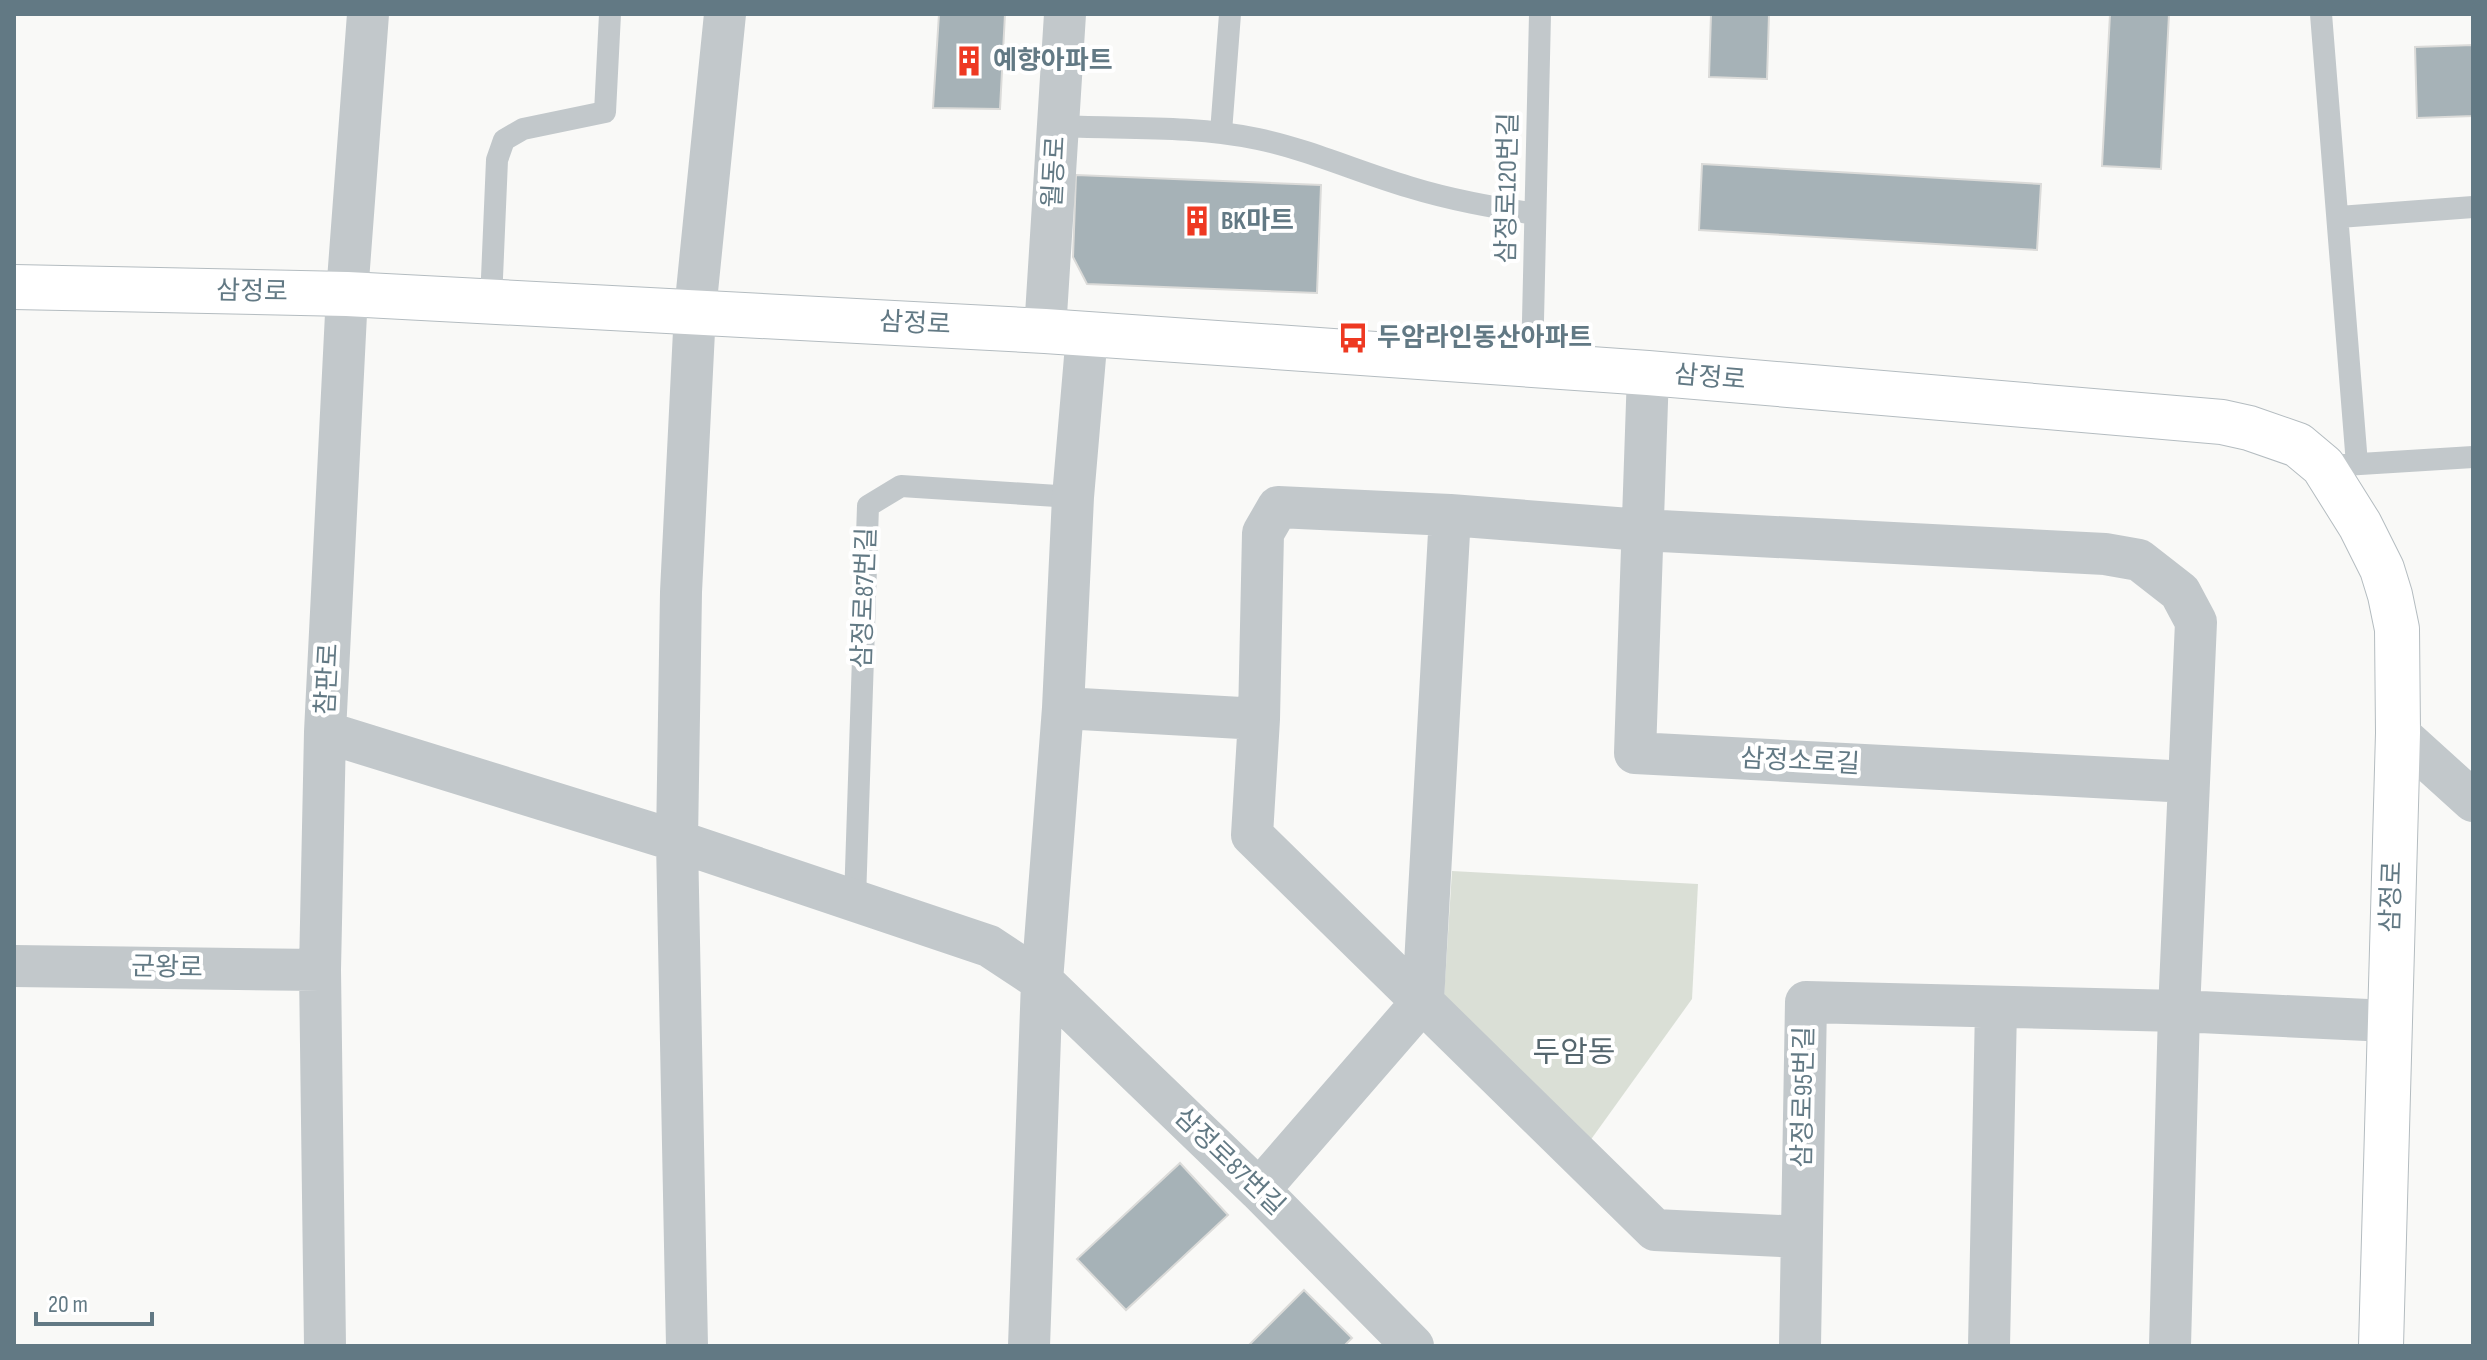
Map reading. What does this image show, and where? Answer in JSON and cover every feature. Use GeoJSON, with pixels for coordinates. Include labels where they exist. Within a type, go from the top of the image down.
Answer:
{"type":"FeatureCollection","features":[{"type":"Feature","properties":{"kind":"street","name":"참판로"},"geometry":{"type":"LineString","coordinates":[[325,1346],[320,970],[325,732],[347,294],[368,14]]}},
{"type":"Feature","properties":{"kind":"street"},"geometry":{"type":"LineString","coordinates":[[687,1346],[677,841],[681,592],[695,311],[725,14]]}},
{"type":"Feature","properties":{"kind":"street","name":"월동로"},"geometry":{"type":"LineString","coordinates":[[1065,14],[1057,126],[1066,332]]}},
{"type":"Feature","properties":{"kind":"street","name":"삼정로"},"geometry":{"type":"LineString","coordinates":[[14,287],[347,294],[695,311],[1066,332],[1532,364],[2222,422],[2298,445],[2340,465],[2360,525],[2382,569],[2397,629],[2398,733],[2381,1346]]}},
{"type":"Feature","properties":{"kind":"street"},"geometry":{"type":"LineString","coordinates":[[1029,1346],[1042,981],[1063,708],[1073,497],[1066,332]]}},
{"type":"Feature","properties":{"kind":"street"},"geometry":{"type":"LineString","coordinates":[[1642,530],[1648,373]]}},
{"type":"Feature","properties":{"kind":"street"},"geometry":{"type":"LineString","coordinates":[[1800,1346],[1801,1237],[1655,1230],[1252,835],[1259,719],[1263,533],[1278,507],[2105,554],[2139,560],[2180,592],[2196,622],[2179,1011],[2170,1346]]}},
{"type":"Feature","properties":{"kind":"street"},"geometry":{"type":"LineString","coordinates":[[1259,1190],[1423,1001],[1450,515]]}},
{"type":"Feature","properties":{"kind":"street","name":"삼정소로길"},"geometry":{"type":"LineString","coordinates":[[1642,530],[1635,753],[2189,782]]}},
{"type":"Feature","properties":{"kind":"street"},"geometry":{"type":"LineString","coordinates":[[1063,708],[1259,719]]}},
{"type":"Feature","properties":{"kind":"street","name":"삼정로87번길"},"geometry":{"type":"LineString","coordinates":[[325,732],[677,841],[989,946],[1042,981],[1259,1190],[1413,1346]]}},
{"type":"Feature","properties":{"kind":"street"},"geometry":{"type":"LineString","coordinates":[[2398,733],[2473,801]]}},
{"type":"Feature","properties":{"kind":"street","name":"군왕로"},"geometry":{"type":"LineString","coordinates":[[14,966],[320,970]]}},
{"type":"Feature","properties":{"kind":"street","name":"삼정로95번길"},"geometry":{"type":"LineString","coordinates":[[1801,1237],[1806,1002],[2179,1011],[2388,1021]]}},
{"type":"Feature","properties":{"kind":"street"},"geometry":{"type":"LineString","coordinates":[[1989,1346],[1996,1008]]}},
{"type":"Feature","properties":{"kind":"lane"},"geometry":{"type":"LineString","coordinates":[[491,301],[497,160],[504,140],[523,129],[605,112],[610,14]]}},
{"type":"Feature","properties":{"kind":"lane"},"geometry":{"type":"LineString","coordinates":[[1221,132],[1230,14]]}},
{"type":"Feature","properties":{"kind":"lane","name":"삼정로120번길"},"geometry":{"type":"LineString","coordinates":[[1532,364],[1540,14]]}},
{"type":"Feature","properties":{"kind":"lane"},"geometry":{"type":"LineString","coordinates":[[2321,14],[2339,217],[2340,465],[2473,457]]}},
{"type":"Feature","properties":{"kind":"lane"},"geometry":{"type":"LineString","coordinates":[[1057,126],[1221,132],[1322,156],[1407,187],[1469,204],[1535,214]]}},
{"type":"Feature","properties":{"kind":"lane"},"geometry":{"type":"LineString","coordinates":[[2339,217],[2473,207]]}},
{"type":"Feature","properties":{"kind":"lane","name":"삼정로87번길"},"geometry":{"type":"LineString","coordinates":[[855,900],[868,506],[901,486],[1073,497]]}},
{"type":"Feature","properties":{"kind":"shaded area"},"geometry":{"type":"Polygon","coordinates":[[[1452,871],[1698,884],[1692,999],[1587,1145],[1444,997],[1452,871]]]}},
{"type":"Feature","properties":{"kind":"building","name":"예향아파트"},"geometry":{"type":"Polygon","coordinates":[[[939,14],[1005,14],[1000,109],[933,108],[939,14]]]}},
{"type":"Feature","properties":{"kind":"building"},"geometry":{"type":"Polygon","coordinates":[[[1711,14],[1769,14],[1767,79],[1709,77],[1711,14]]]}},
{"type":"Feature","properties":{"kind":"building"},"geometry":{"type":"Polygon","coordinates":[[[2110,14],[2169,14],[2161,169],[2102,166],[2110,14]]]}},
{"type":"Feature","properties":{"kind":"building"},"geometry":{"type":"Polygon","coordinates":[[[2473,45],[2473,116],[2417,118],[2415,47],[2473,45]]]}},
{"type":"Feature","properties":{"kind":"building"},"geometry":{"type":"Polygon","coordinates":[[[1702,164],[2041,184],[2037,250],[1699,230],[1702,164]]]}},
{"type":"Feature","properties":{"kind":"building","name":"BK마트"},"geometry":{"type":"Polygon","coordinates":[[[1076,175],[1321,185],[1317,293],[1087,284],[1073,257],[1076,175]]]}},
{"type":"Feature","properties":{"kind":"building"},"geometry":{"type":"Polygon","coordinates":[[[1180,1163],[1228,1215],[1126,1310],[1077,1259],[1180,1163]]]}},
{"type":"Feature","properties":{"kind":"building"},"geometry":{"type":"Polygon","coordinates":[[[1304,1290],[1352,1338],[1344,1346],[1248,1346],[1304,1290]]]}},
{"type":"Feature","properties":{"kind":"place","name":"예향아파트"},"geometry":{"type":"Point","coordinates":[969,61]}},
{"type":"Feature","properties":{"kind":"place","name":"BK마트"},"geometry":{"type":"Point","coordinates":[1197,221]}},
{"type":"Feature","properties":{"kind":"place","name":"두암라인동산아파트"},"geometry":{"type":"Point","coordinates":[1353,338]}},
{"type":"Feature","properties":{"kind":"district","name":"두암동"},"geometry":{"type":"Point","coordinates":[1574,1053]}}]}
